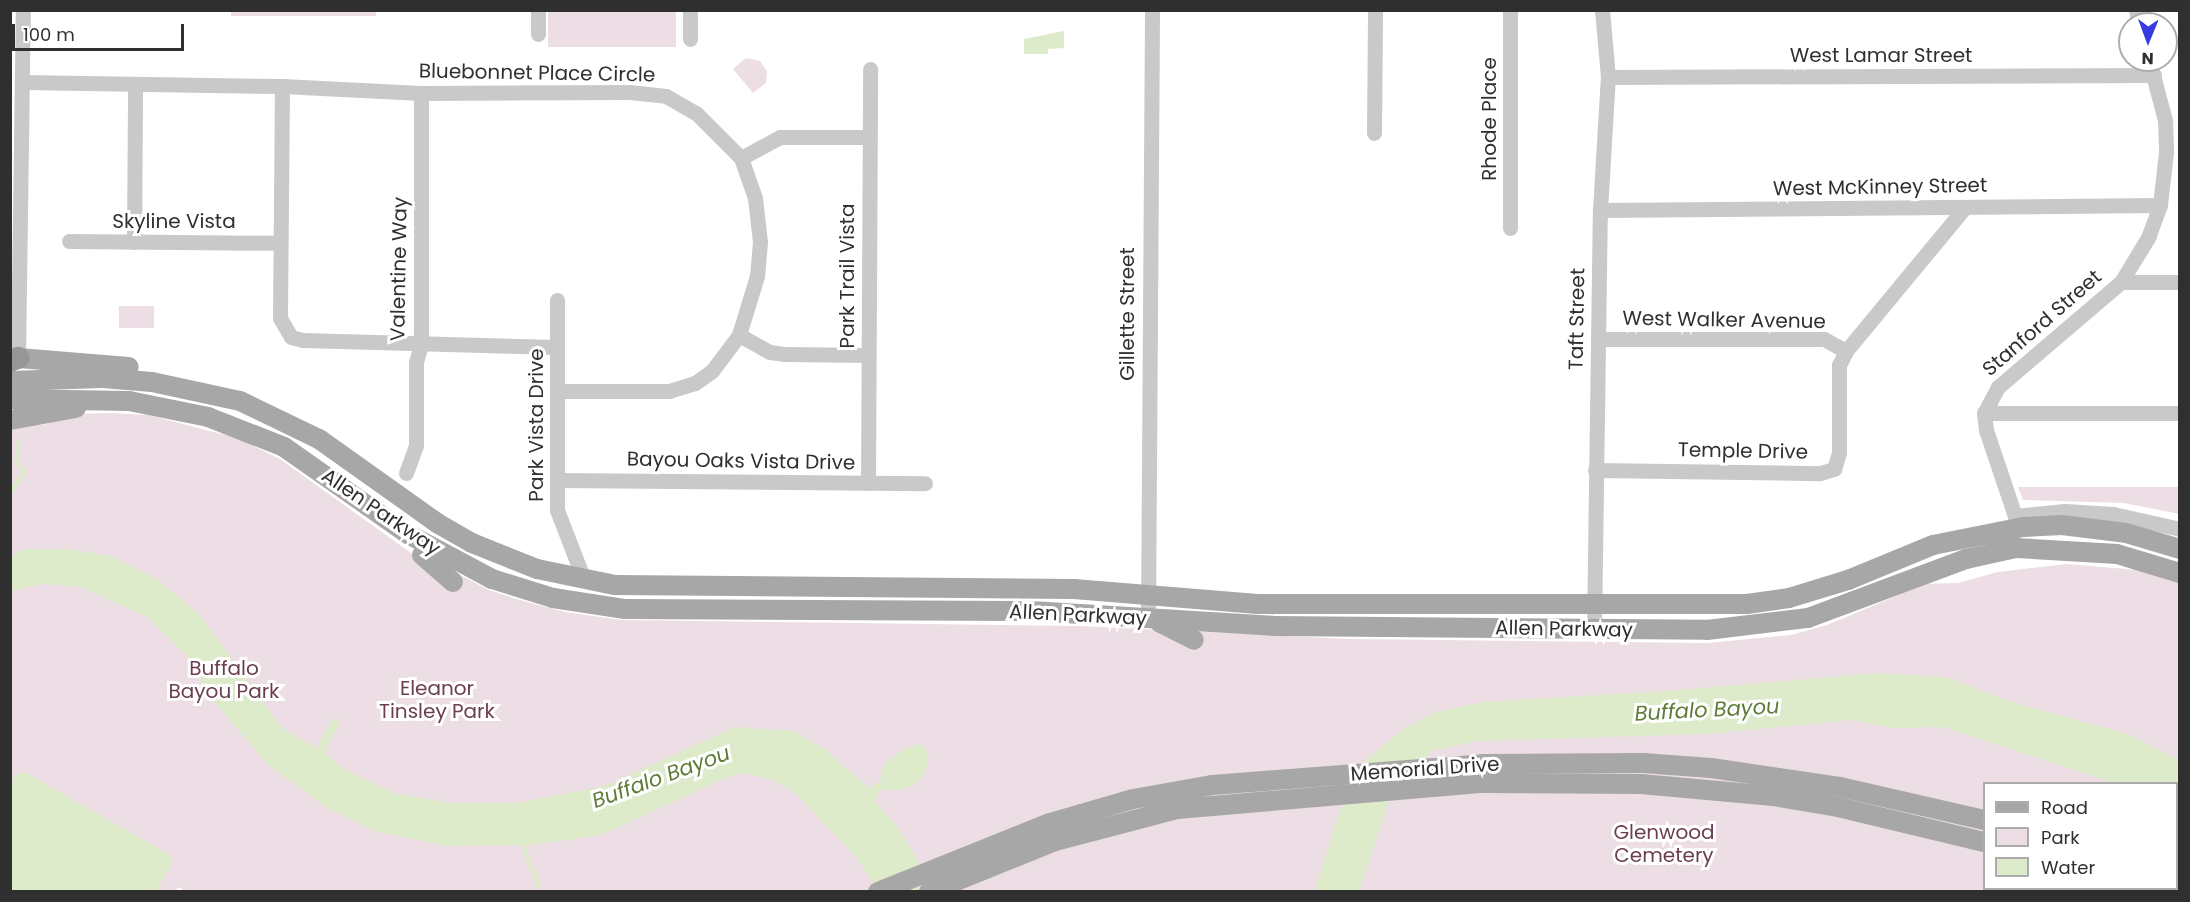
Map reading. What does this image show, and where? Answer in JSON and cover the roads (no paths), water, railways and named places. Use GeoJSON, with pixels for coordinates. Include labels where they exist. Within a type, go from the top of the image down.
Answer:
{"type":"FeatureCollection","features":[{"type":"Feature","properties":{"kind":"main road"},"geometry":{"type":"LineString","coordinates":[[13,359],[140,369],[197,390]]}},
{"type":"Feature","properties":{"kind":"main road","name":"Allen Parkway"},"geometry":{"type":"LineString","coordinates":[[10,381],[103,378],[197,390],[265,411],[319,439],[437,523],[472,543],[537,569],[584,580],[643,586],[1074,588],[1257,603],[1747,604],[1790,598],[1848,580],[1933,545],[2004,530],[2062,525],[2126,533],[2180,549]]}},
{"type":"Feature","properties":{"kind":"main road","name":"Allen Parkway"},"geometry":{"type":"LineString","coordinates":[[10,399],[129,401],[181,410],[239,428],[284,447],[408,534],[454,561],[492,579],[578,603],[656,611],[1031,611],[1274,626],[1707,630],[1771,626],[1808,618],[1966,559],[2016,548],[2117,554],[2180,573]]}},
{"type":"Feature","properties":{"kind":"main road"},"geometry":{"type":"LineString","coordinates":[[10,420],[129,401]]}},
{"type":"Feature","properties":{"kind":"main road"},"geometry":{"type":"LineString","coordinates":[[348,490],[385,531],[437,565],[453,582]]}},
{"type":"Feature","properties":{"kind":"main road"},"geometry":{"type":"LineString","coordinates":[[1933,545],[1985,521],[2015,516]]}},
{"type":"Feature","properties":{"kind":"main road"},"geometry":{"type":"LineString","coordinates":[[1148,618],[1194,640]]}},
{"type":"Feature","properties":{"kind":"main road","name":"Memorial Drive"},"geometry":{"type":"LineString","coordinates":[[930,891],[1050,823],[1133,799],[1212,785],[1483,764],[1643,763],[1711,768],[1840,787],[1983,820]]}},
{"type":"Feature","properties":{"kind":"main road","name":"Memorial Drive"},"geometry":{"type":"LineString","coordinates":[[878,891],[1137,817],[1214,804],[1483,783],[1579,782],[1709,789],[1838,807],[1983,842]]}},
{"type":"Feature","properties":{"kind":"street"},"geometry":{"type":"LineString","coordinates":[[13,359],[23,10]]}},
{"type":"Feature","properties":{"kind":"street"},"geometry":{"type":"LineString","coordinates":[[538,10],[538,34]]}},
{"type":"Feature","properties":{"kind":"street"},"geometry":{"type":"LineString","coordinates":[[690,10],[690,39]]}},
{"type":"Feature","properties":{"kind":"street","name":"Gillette Street"},"geometry":{"type":"LineString","coordinates":[[1148,618],[1152,10]]}},
{"type":"Feature","properties":{"kind":"street"},"geometry":{"type":"LineString","coordinates":[[1374,133],[1375,10]]}},
{"type":"Feature","properties":{"kind":"street","name":"Rhode Place"},"geometry":{"type":"LineString","coordinates":[[1509,10],[1510,228]]}},
{"type":"Feature","properties":{"kind":"street","name":"Taft Street"},"geometry":{"type":"LineString","coordinates":[[1594,630],[1600,210],[1608,77],[1602,10]]}},
{"type":"Feature","properties":{"kind":"street","name":"Park Trail Vista"},"geometry":{"type":"LineString","coordinates":[[868,483],[870,69]]}},
{"type":"Feature","properties":{"kind":"street","name":"Stanford Street"},"geometry":{"type":"LineString","coordinates":[[1984,413],[1998,387],[2121,282],[2149,236],[2160,205],[2166,152],[2165,120],[2153,72]]}},
{"type":"Feature","properties":{"kind":"street","name":"West Lamar Street"},"geometry":{"type":"LineString","coordinates":[[1608,77],[2154,75]]}},
{"type":"Feature","properties":{"kind":"street","name":"Bluebonnet Place Circle"},"geometry":{"type":"LineString","coordinates":[[22,82],[282,86],[421,93],[628,92],[666,96],[696,114],[741,158],[755,198],[760,242],[754,294],[739,335],[712,371],[695,383],[669,391],[557,391]]}},
{"type":"Feature","properties":{"kind":"street"},"geometry":{"type":"LineString","coordinates":[[134,242],[135,84]]}},
{"type":"Feature","properties":{"kind":"street"},"geometry":{"type":"LineString","coordinates":[[282,86],[280,318],[291,337],[421,345],[557,346]]}},
{"type":"Feature","properties":{"kind":"street","name":"Valentine Way"},"geometry":{"type":"LineString","coordinates":[[406,473],[416,445],[416,362],[421,345],[421,93]]}},
{"type":"Feature","properties":{"kind":"street"},"geometry":{"type":"LineString","coordinates":[[741,158],[780,137],[869,137]]}},
{"type":"Feature","properties":{"kind":"street","name":"West McKinney Street"},"geometry":{"type":"LineString","coordinates":[[1600,210],[2160,205]]}},
{"type":"Feature","properties":{"kind":"street","name":"Temple Drive"},"geometry":{"type":"LineString","coordinates":[[1595,470],[1827,473],[1838,462],[1839,364],[1846,351],[1965,207]]}},
{"type":"Feature","properties":{"kind":"street","name":"Skyline Vista"},"geometry":{"type":"LineString","coordinates":[[69,241],[280,243]]}},
{"type":"Feature","properties":{"kind":"street"},"geometry":{"type":"LineString","coordinates":[[2121,282],[2180,282]]}},
{"type":"Feature","properties":{"kind":"street","name":"Park Vista Drive"},"geometry":{"type":"LineString","coordinates":[[557,300],[557,510],[584,580]]}},
{"type":"Feature","properties":{"kind":"street"},"geometry":{"type":"LineString","coordinates":[[739,335],[770,352],[868,355]]}},
{"type":"Feature","properties":{"kind":"street","name":"West Walker Avenue"},"geometry":{"type":"LineString","coordinates":[[1598,339],[1824,339],[1846,351]]}},
{"type":"Feature","properties":{"kind":"street"},"geometry":{"type":"LineString","coordinates":[[2180,413],[1984,413],[1986,430],[2015,516],[2065,511],[2113,514],[2180,529]]}},
{"type":"Feature","properties":{"kind":"street","name":"Bayou Oaks Vista Drive"},"geometry":{"type":"LineString","coordinates":[[557,480],[925,483]]}},
{"type":"Feature","properties":{"kind":"water"},"geometry":{"type":"Polygon","coordinates":[[[1064,31],[1064,48],[1048,49],[1048,54],[1024,54],[1024,39],[1064,31]]]}},
{"type":"Feature","properties":{"kind":"water","name":"Buffalo Bayou"},"geometry":{"type":"Polygon","coordinates":[[[23,549],[67,549],[111,556],[158,580],[200,615],[282,728],[316,748],[332,719],[340,720],[325,753],[345,770],[397,794],[454,803],[517,803],[605,786],[735,727],[794,731],[824,749],[869,788],[881,780],[883,765],[905,748],[921,744],[929,753],[925,772],[915,784],[901,790],[880,790],[875,802],[896,825],[937,891],[879,891],[855,856],[796,794],[775,781],[746,773],[728,777],[601,835],[531,845],[447,846],[378,832],[329,809],[269,766],[205,691],[187,656],[147,617],[81,587],[43,584],[11,591],[11,556],[23,549]]]}},
{"type":"Feature","properties":{"kind":"water","name":"Buffalo Bayou"},"geometry":{"type":"Polygon","coordinates":[[[1876,673],[1945,677],[2018,704],[2128,734],[2179,760],[2179,809],[2178,782],[2112,782],[1943,727],[1893,728],[1851,720],[1706,734],[1477,741],[1432,751],[1388,803],[1359,891],[1314,892],[1339,813],[1365,760],[1405,728],[1436,712],[1482,702],[1667,691],[1876,673]]]}},
{"type":"Feature","properties":{"kind":"water"},"geometry":{"type":"Polygon","coordinates":[[[24,772],[170,855],[172,864],[156,891],[11,891],[11,784],[15,775],[24,772]]]}},
{"type":"Feature","properties":{"kind":"waterway"},"geometry":{"type":"LineString","coordinates":[[10,493],[24,472],[16,460],[19,441]]}},
{"type":"Feature","properties":{"kind":"waterway"},"geometry":{"type":"LineString","coordinates":[[521,842],[541,892]]}},
{"type":"Feature","properties":{"kind":"park label","name":"Buffalo Bayou Park"},"geometry":{"type":"Point","coordinates":[224,680]}},
{"type":"Feature","properties":{"kind":"park label","name":"Eleanor Tinsley Park"},"geometry":{"type":"Point","coordinates":[437,700]}},
{"type":"Feature","properties":{"kind":"park label","name":"Glenwood Cemetery"},"geometry":{"type":"Point","coordinates":[1664,844]}}]}
